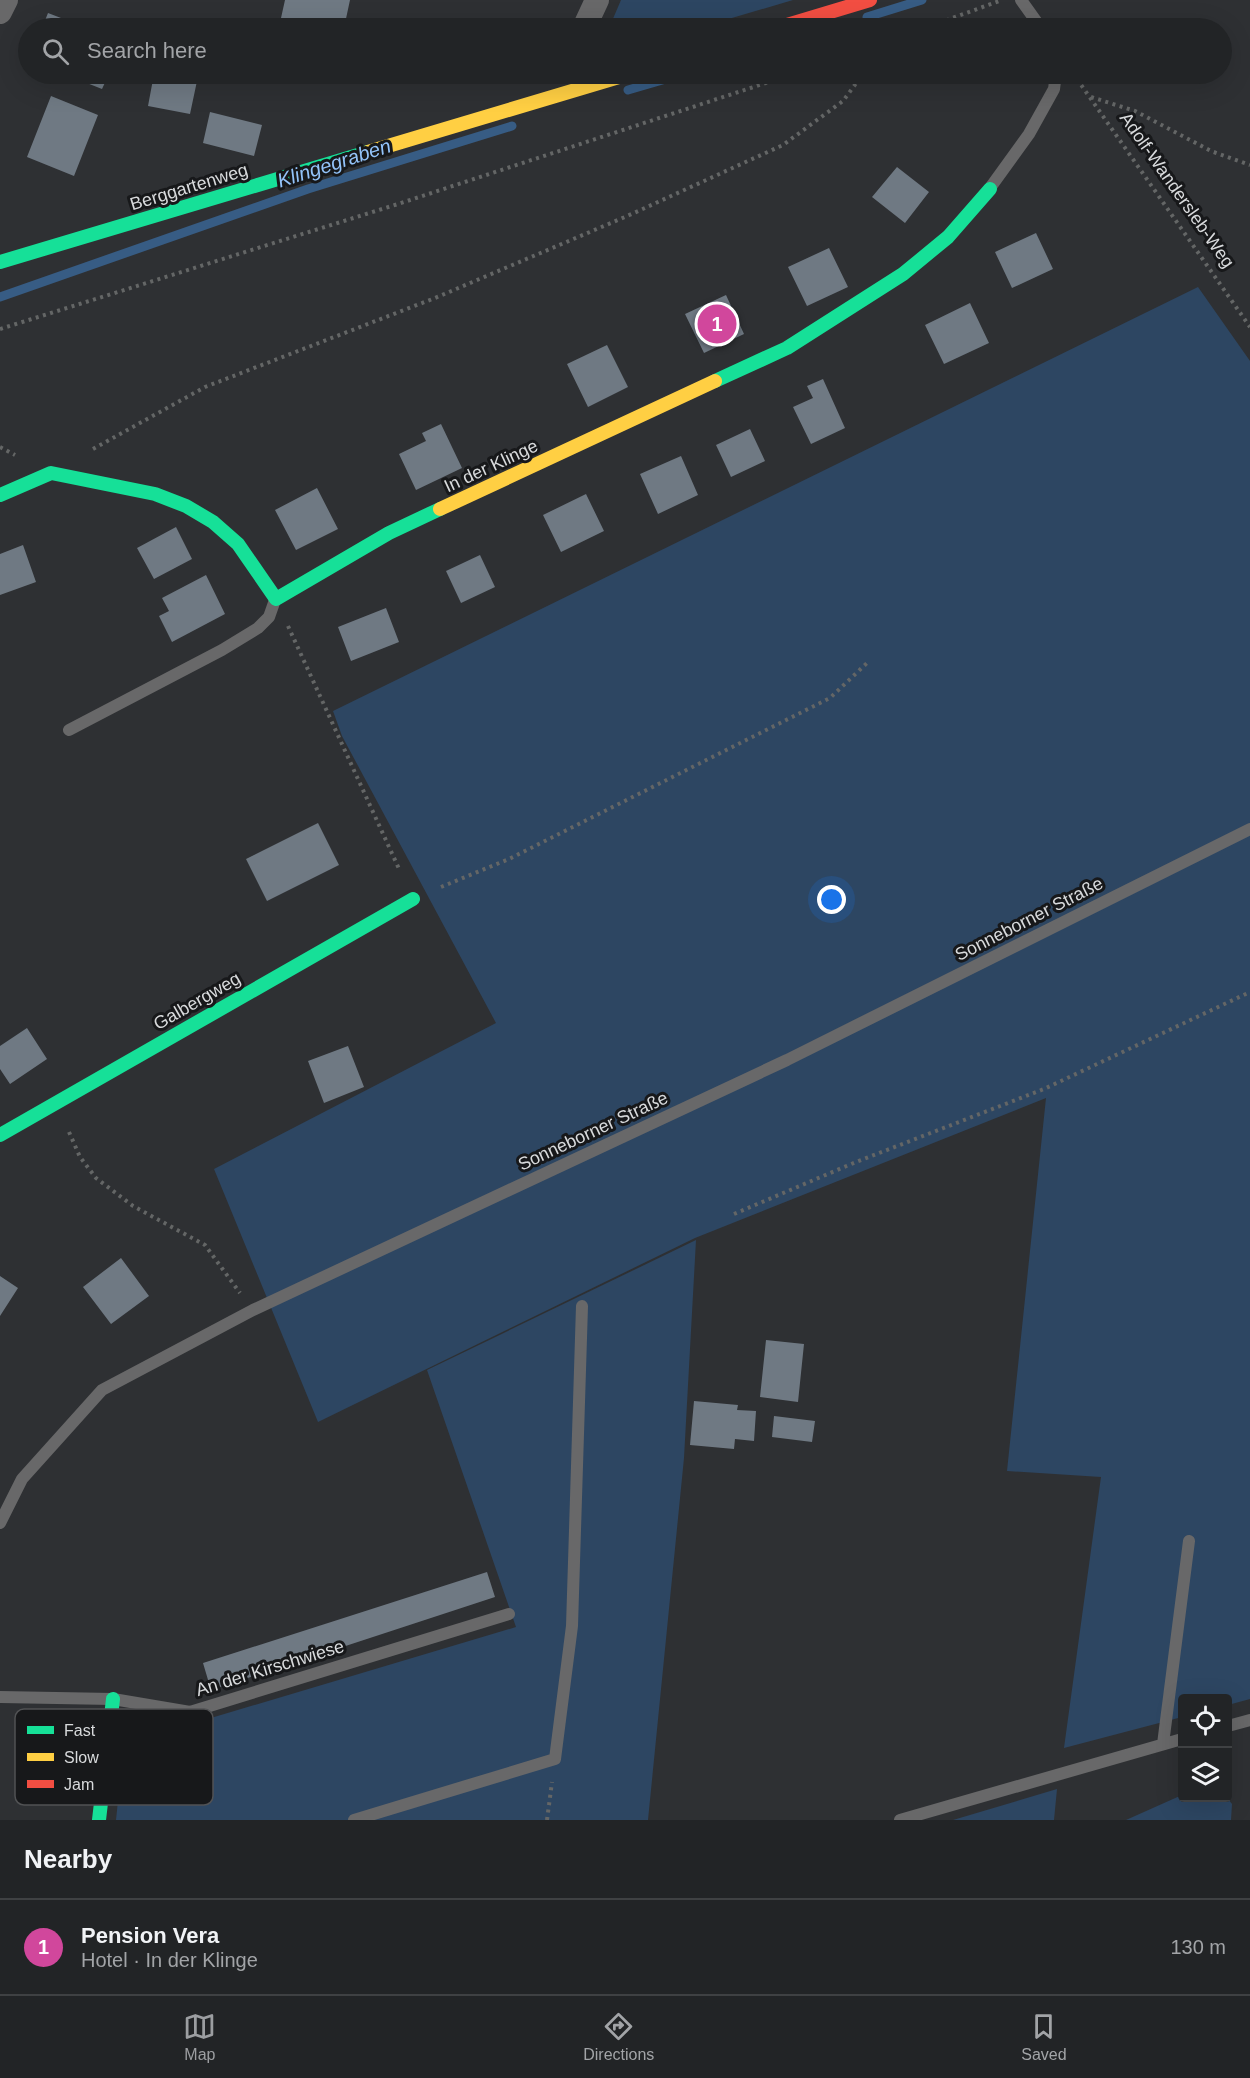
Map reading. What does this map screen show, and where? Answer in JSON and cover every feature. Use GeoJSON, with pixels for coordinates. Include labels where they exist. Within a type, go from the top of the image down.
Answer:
{"type":"FeatureCollection","features":[{"type":"Feature","properties":{"kind":"street"},"geometry":{"type":"LineString","coordinates":[[0,12],[6,0]]}},
{"type":"Feature","properties":{"kind":"street"},"geometry":{"type":"LineString","coordinates":[[589,18],[597,0]]}},
{"type":"Feature","properties":{"kind":"street"},"geometry":{"type":"LineString","coordinates":[[810,18],[870,0]]}},
{"type":"Feature","properties":{"kind":"street"},"geometry":{"type":"LineString","coordinates":[[553,97],[559,84]]}},
{"type":"Feature","properties":{"kind":"street","name":"Berggartenweg"},"geometry":{"type":"LineString","coordinates":[[0,262],[596,84]]}},
{"type":"Feature","properties":{"kind":"street","name":"In der Klinge"},"geometry":{"type":"LineString","coordinates":[[276,598],[389,534],[787,348],[903,274],[948,237],[990,189]]}},
{"type":"Feature","properties":{"kind":"street"},"geometry":{"type":"LineString","coordinates":[[0,495],[51,473],[155,494],[186,506],[213,522],[238,544],[276,598]]}},
{"type":"Feature","properties":{"kind":"street","name":"Galbergweg"},"geometry":{"type":"LineString","coordinates":[[0,1135],[413,899]]}},
{"type":"Feature","properties":{"kind":"street"},"geometry":{"type":"LineString","coordinates":[[112,1709],[113,1699]]}},
{"type":"Feature","properties":{"kind":"street"},"geometry":{"type":"LineString","coordinates":[[99,1820],[101,1805]]}},
{"type":"Feature","properties":{"kind":"lane"},"geometry":{"type":"LineString","coordinates":[[1021,0],[1034,18]]}},
{"type":"Feature","properties":{"kind":"lane"},"geometry":{"type":"LineString","coordinates":[[990,189],[1029,134],[1055,84]]}},
{"type":"Feature","properties":{"kind":"lane"},"geometry":{"type":"LineString","coordinates":[[69,730],[222,650],[258,628],[269,617],[276,598]]}},
{"type":"Feature","properties":{"kind":"lane","name":"Sonneborner Straße"},"geometry":{"type":"LineString","coordinates":[[0,1523],[22,1479],[102,1390],[253,1310],[787,1060],[1250,829]]}},
{"type":"Feature","properties":{"kind":"lane"},"geometry":{"type":"LineString","coordinates":[[354,1820],[555,1759],[572,1626],[582,1306]]}},
{"type":"Feature","properties":{"kind":"lane"},"geometry":{"type":"LineString","coordinates":[[1163,1744],[1190,1541]]}},
{"type":"Feature","properties":{"kind":"lane","name":"An der Kirschwiese"},"geometry":{"type":"LineString","coordinates":[[200,1709],[509,1614]]}},
{"type":"Feature","properties":{"kind":"lane","name":"An der Kirschwiese"},"geometry":{"type":"LineString","coordinates":[[0,1697],[113,1699],[172,1709]]}},
{"type":"Feature","properties":{"kind":"lane"},"geometry":{"type":"LineString","coordinates":[[1232,1725],[1250,1720]]}},
{"type":"Feature","properties":{"kind":"lane"},"geometry":{"type":"LineString","coordinates":[[900,1820],[1178,1740]]}},
{"type":"Feature","properties":{"kind":"path"},"geometry":{"type":"LineString","coordinates":[[953,18],[1003,0]]}},
{"type":"Feature","properties":{"kind":"path"},"geometry":{"type":"LineString","coordinates":[[0,329],[398,204],[763,84]]}},
{"type":"Feature","properties":{"kind":"path"},"geometry":{"type":"LineString","coordinates":[[92,450],[205,387],[324,339],[435,298],[625,217],[783,145],[843,101],[856,84]]}},
{"type":"Feature","properties":{"kind":"path","name":"Adolf-Wandersleb-Weg"},"geometry":{"type":"LineString","coordinates":[[1081,84],[1250,327]]}},
{"type":"Feature","properties":{"kind":"path"},"geometry":{"type":"LineString","coordinates":[[1090,96],[1135,111],[1211,151],[1250,165]]}},
{"type":"Feature","properties":{"kind":"path"},"geometry":{"type":"LineString","coordinates":[[276,598],[413,899],[509,859],[831,698],[867,663]]}},
{"type":"Feature","properties":{"kind":"path"},"geometry":{"type":"LineString","coordinates":[[734,1214],[856,1162],[1044,1089],[1250,992]]}},
{"type":"Feature","properties":{"kind":"path"},"geometry":{"type":"LineString","coordinates":[[57,1102],[80,1157],[96,1178],[133,1206],[205,1245],[253,1310]]}},
{"type":"Feature","properties":{"kind":"path"},"geometry":{"type":"LineString","coordinates":[[547,1820],[555,1759]]}},
{"type":"Feature","properties":{"kind":"shaded area"},"geometry":{"type":"Polygon","coordinates":[[[621,0],[793,0],[732,18],[613,18],[621,0]]]}},
{"type":"Feature","properties":{"kind":"shaded area"},"geometry":{"type":"Polygon","coordinates":[[[1198,287],[1250,361],[1250,1699],[1232,1704],[1232,1694],[1178,1694],[1178,1718],[1064,1748],[1101,1477],[1007,1471],[1046,1098],[695,1238],[318,1422],[214,1169],[496,1023],[342,736],[333,711],[1198,287]]]}},
{"type":"Feature","properties":{"kind":"shaded area"},"geometry":{"type":"Polygon","coordinates":[[[696,1240],[684,1458],[648,1820],[116,1820],[118,1805],[213,1805],[213,1717],[516,1627],[427,1370],[696,1240]]]}},
{"type":"Feature","properties":{"kind":"shaded area"},"geometry":{"type":"Polygon","coordinates":[[[1057,1789],[1054,1820],[953,1820],[1057,1789]]]}},
{"type":"Feature","properties":{"kind":"shaded area"},"geometry":{"type":"Polygon","coordinates":[[[1178,1797],[1178,1802],[1230,1802],[1232,1804],[1231,1820],[1126,1820],[1178,1797]]]}},
{"type":"Feature","properties":{"kind":"building"},"geometry":{"type":"Polygon","coordinates":[[[285,0],[350,0],[346,18],[281,18],[285,0]]]}},
{"type":"Feature","properties":{"kind":"building"},"geometry":{"type":"Polygon","coordinates":[[[48,13],[61,18],[46,18],[48,13]]]}},
{"type":"Feature","properties":{"kind":"building"},"geometry":{"type":"Polygon","coordinates":[[[89,84],[104,84],[102,89],[89,84]]]}},
{"type":"Feature","properties":{"kind":"building"},"geometry":{"type":"Polygon","coordinates":[[[152,84],[196,84],[190,114],[148,106],[152,84]]]}},
{"type":"Feature","properties":{"kind":"building"},"geometry":{"type":"Polygon","coordinates":[[[51,96],[98,115],[74,176],[27,157],[51,96]]]}},
{"type":"Feature","properties":{"kind":"building"},"geometry":{"type":"Polygon","coordinates":[[[210,112],[262,125],[254,156],[203,143],[210,112]]]}},
{"type":"Feature","properties":{"kind":"building"},"geometry":{"type":"Polygon","coordinates":[[[897,167],[929,192],[905,223],[872,197],[897,167]]]}},
{"type":"Feature","properties":{"kind":"building"},"geometry":{"type":"Polygon","coordinates":[[[1036,233],[1053,269],[1012,288],[995,252],[1036,233]]]}},
{"type":"Feature","properties":{"kind":"building"},"geometry":{"type":"Polygon","coordinates":[[[829,248],[848,287],[807,306],[788,267],[829,248]]]}},
{"type":"Feature","properties":{"kind":"building"},"geometry":{"type":"Polygon","coordinates":[[[726,295],[744,334],[704,353],[685,314],[726,295]]]}},
{"type":"Feature","properties":{"kind":"building"},"geometry":{"type":"Polygon","coordinates":[[[970,303],[989,343],[944,364],[925,325],[970,303]]]}},
{"type":"Feature","properties":{"kind":"building"},"geometry":{"type":"Polygon","coordinates":[[[607,345],[628,387],[588,407],[567,364],[607,345]]]}},
{"type":"Feature","properties":{"kind":"building"},"geometry":{"type":"Polygon","coordinates":[[[823,379],[845,428],[811,444],[793,407],[813,398],[807,386],[823,379]]]}},
{"type":"Feature","properties":{"kind":"building"},"geometry":{"type":"Polygon","coordinates":[[[441,424],[462,468],[416,490],[399,454],[426,441],[422,433],[441,424]]]}},
{"type":"Feature","properties":{"kind":"building"},"geometry":{"type":"Polygon","coordinates":[[[750,429],[765,461],[731,477],[716,445],[750,429]]]}},
{"type":"Feature","properties":{"kind":"building"},"geometry":{"type":"Polygon","coordinates":[[[681,456],[698,495],[658,514],[640,474],[681,456]]]}},
{"type":"Feature","properties":{"kind":"building"},"geometry":{"type":"Polygon","coordinates":[[[317,488],[338,529],[296,550],[275,510],[317,488]]]}},
{"type":"Feature","properties":{"kind":"building"},"geometry":{"type":"Polygon","coordinates":[[[586,494],[604,531],[561,552],[543,515],[586,494]]]}},
{"type":"Feature","properties":{"kind":"building"},"geometry":{"type":"Polygon","coordinates":[[[176,527],[192,559],[154,579],[137,548],[176,527]]]}},
{"type":"Feature","properties":{"kind":"building"},"geometry":{"type":"Polygon","coordinates":[[[23,545],[36,582],[0,595],[0,554],[23,545]]]}},
{"type":"Feature","properties":{"kind":"building"},"geometry":{"type":"Polygon","coordinates":[[[480,555],[495,587],[461,603],[446,571],[480,555]]]}},
{"type":"Feature","properties":{"kind":"building"},"geometry":{"type":"Polygon","coordinates":[[[206,575],[225,614],[172,642],[159,616],[169,611],[162,598],[206,575]]]}},
{"type":"Feature","properties":{"kind":"building"},"geometry":{"type":"Polygon","coordinates":[[[386,608],[399,642],[351,661],[338,627],[386,608]]]}},
{"type":"Feature","properties":{"kind":"building"},"geometry":{"type":"Polygon","coordinates":[[[318,823],[339,865],[267,901],[246,859],[318,823]]]}},
{"type":"Feature","properties":{"kind":"building"},"geometry":{"type":"Polygon","coordinates":[[[27,1028],[47,1059],[10,1084],[0,1069],[0,1046],[27,1028]]]}},
{"type":"Feature","properties":{"kind":"building"},"geometry":{"type":"Polygon","coordinates":[[[348,1046],[364,1087],[324,1103],[308,1061],[348,1046]]]}},
{"type":"Feature","properties":{"kind":"building"},"geometry":{"type":"Polygon","coordinates":[[[121,1258],[149,1296],[111,1324],[83,1287],[121,1258]]]}},
{"type":"Feature","properties":{"kind":"building"},"geometry":{"type":"Polygon","coordinates":[[[0,1276],[18,1288],[0,1316],[0,1276]]]}},
{"type":"Feature","properties":{"kind":"building"},"geometry":{"type":"Polygon","coordinates":[[[766,1340],[804,1344],[798,1402],[760,1397],[766,1340]]]}},
{"type":"Feature","properties":{"kind":"building"},"geometry":{"type":"Polygon","coordinates":[[[694,1401],[738,1405],[737,1410],[756,1411],[754,1441],[735,1439],[734,1449],[690,1445],[694,1401]]]}},
{"type":"Feature","properties":{"kind":"building"},"geometry":{"type":"Polygon","coordinates":[[[774,1416],[815,1421],[812,1442],[772,1437],[774,1416]]]}},
{"type":"Feature","properties":{"kind":"building"},"geometry":{"type":"Polygon","coordinates":[[[487,1572],[495,1597],[211,1690],[203,1663],[487,1572]]]}},
{"type":"Feature","properties":{"kind":"waterway","name":"Klingegraben"},"geometry":{"type":"LineString","coordinates":[[867,17],[922,0]]}},
{"type":"Feature","properties":{"kind":"waterway","name":"Klingegraben"},"geometry":{"type":"LineString","coordinates":[[628,90],[649,84]]}},
{"type":"Feature","properties":{"kind":"waterway","name":"Klingegraben"},"geometry":{"type":"LineString","coordinates":[[0,297],[308,189],[512,126]]}},
{"type":"Feature","properties":{"kind":"traffic: fast"},"geometry":{"type":"LineString","coordinates":[[0,262],[368,152]]}},
{"type":"Feature","properties":{"kind":"traffic: fast"},"geometry":{"type":"LineString","coordinates":[[715,381],[787,348],[903,274],[948,237],[990,189]]}},
{"type":"Feature","properties":{"kind":"traffic: fast"},"geometry":{"type":"LineString","coordinates":[[0,495],[51,473],[155,494],[186,506],[213,522],[238,544],[276,599],[389,533],[440,509]]}},
{"type":"Feature","properties":{"kind":"traffic: fast"},"geometry":{"type":"LineString","coordinates":[[0,1135],[413,899]]}},
{"type":"Feature","properties":{"kind":"traffic: fast"},"geometry":{"type":"LineString","coordinates":[[112,1709],[113,1699]]}},
{"type":"Feature","properties":{"kind":"traffic: fast"},"geometry":{"type":"LineString","coordinates":[[99,1820],[101,1805]]}},
{"type":"Feature","properties":{"kind":"traffic: slow"},"geometry":{"type":"LineString","coordinates":[[368,152],[596,84]]}},
{"type":"Feature","properties":{"kind":"traffic: slow"},"geometry":{"type":"LineString","coordinates":[[440,509],[715,381]]}},
{"type":"Feature","properties":{"kind":"traffic: jam"},"geometry":{"type":"LineString","coordinates":[[810,18],[870,0]]}},
{"type":"Feature","properties":{"kind":"place","name":"Pension Vera"},"geometry":{"type":"Point","coordinates":[717,324]}}]}
